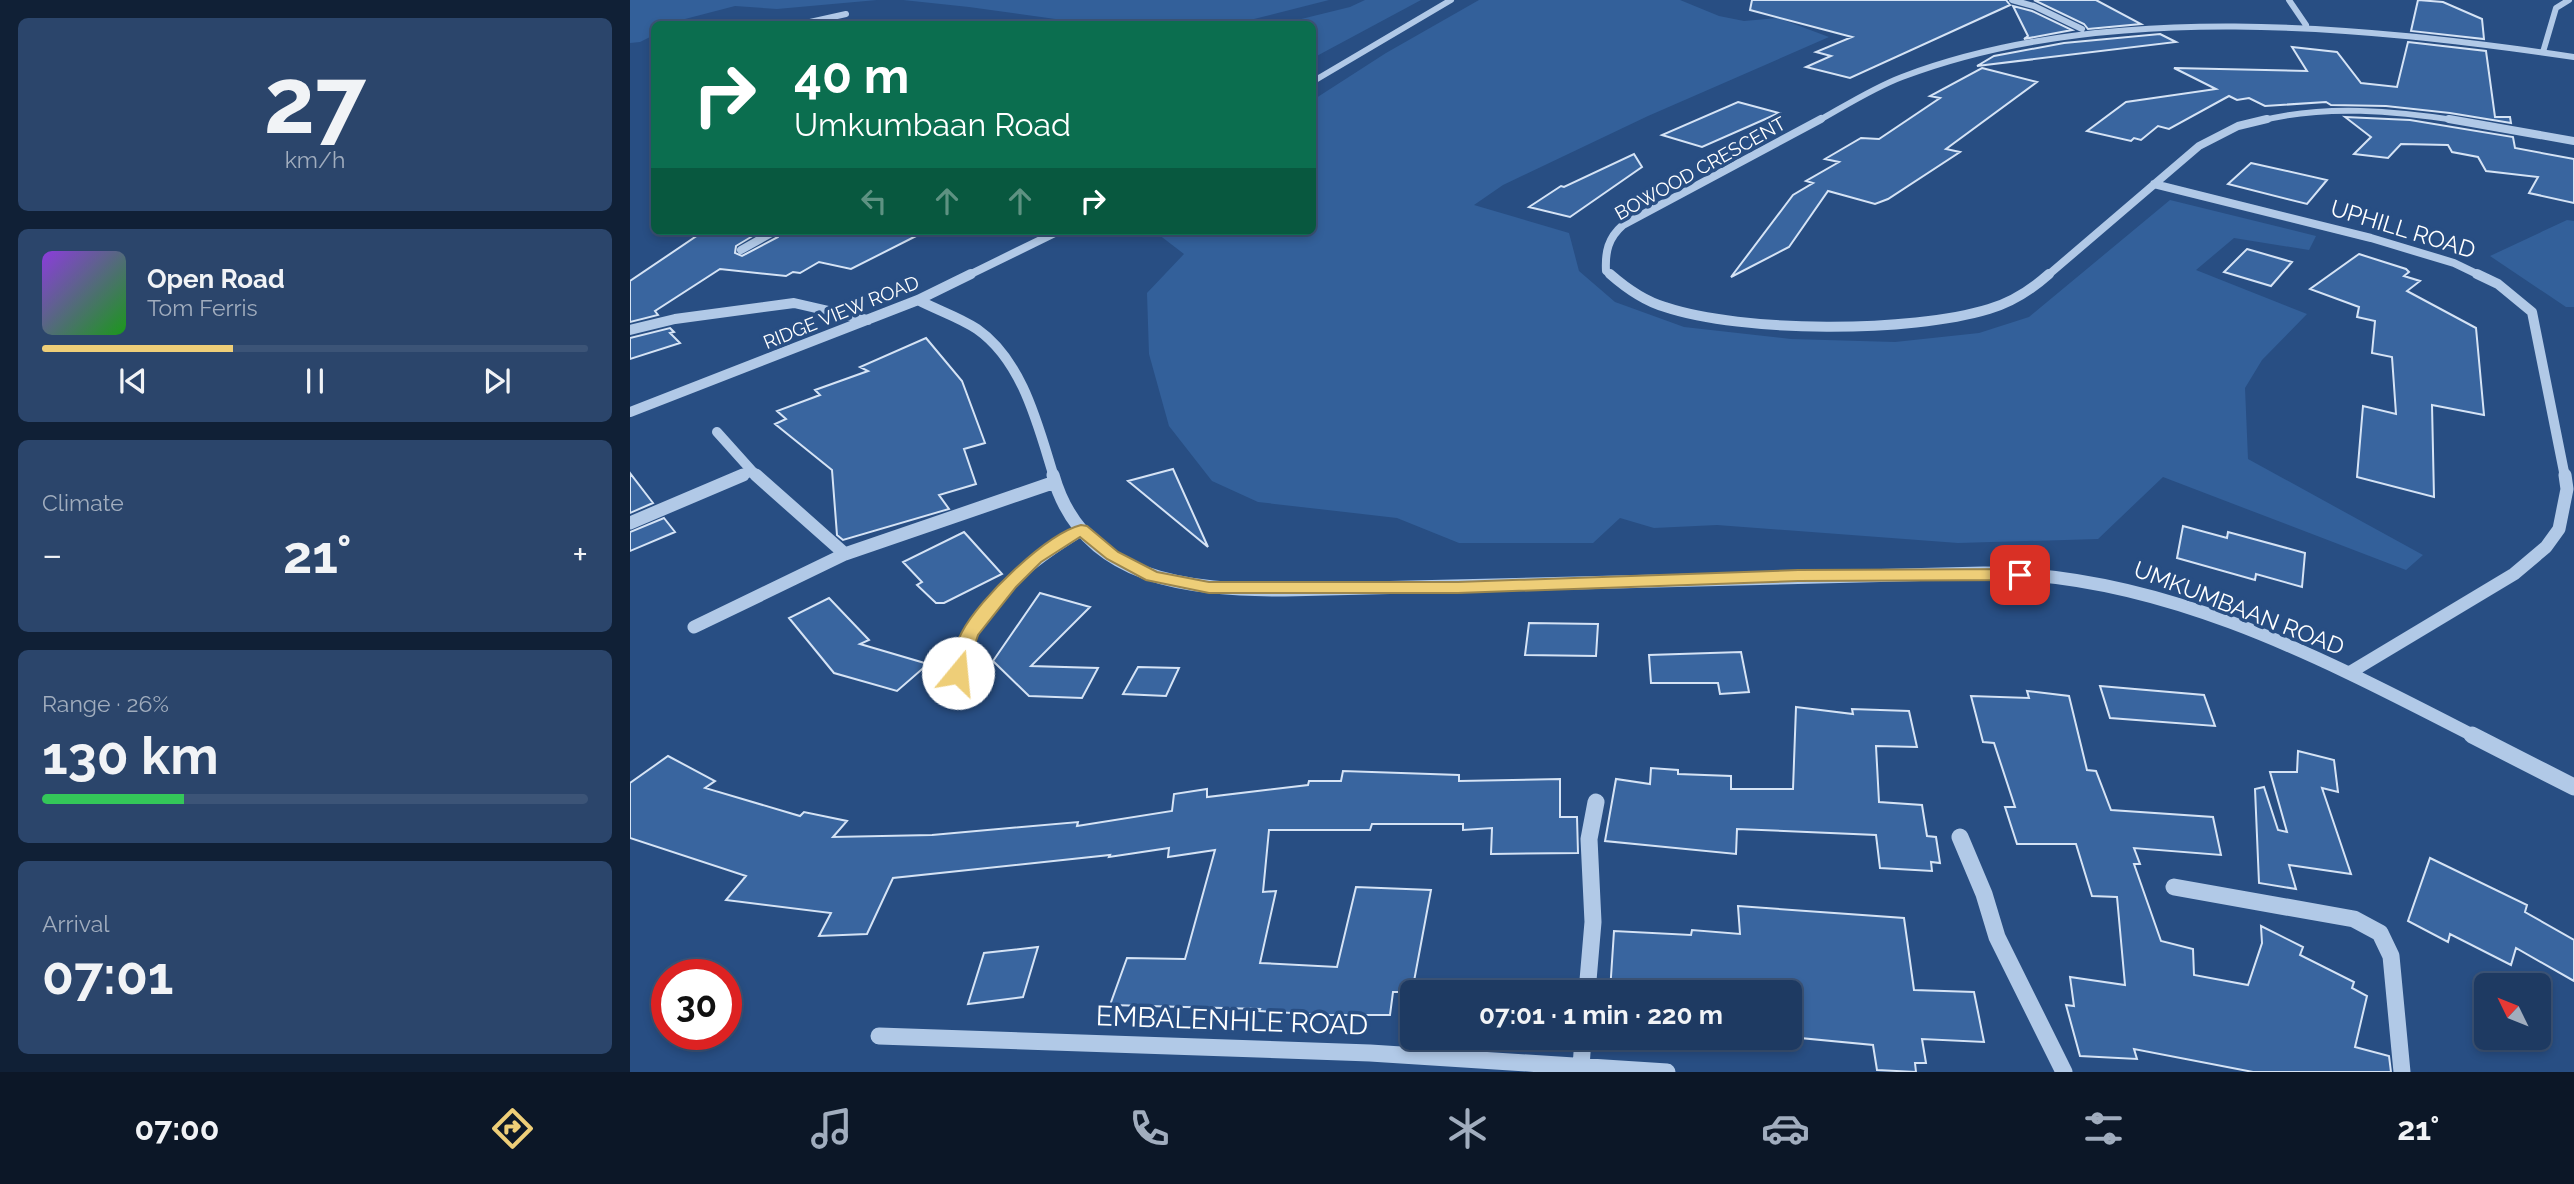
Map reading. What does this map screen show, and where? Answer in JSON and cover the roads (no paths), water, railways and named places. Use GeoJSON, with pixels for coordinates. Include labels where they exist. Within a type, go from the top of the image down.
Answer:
{"type":"FeatureCollection","features":[{"type":"Feature","properties":{"kind":"street"},"geometry":{"type":"LineString","coordinates":[[1316,80],[1451,0]]}},
{"type":"Feature","properties":{"kind":"street"},"geometry":{"type":"LineString","coordinates":[[2012,0],[2034,6],[2082,29]]}},
{"type":"Feature","properties":{"kind":"street"},"geometry":{"type":"LineString","coordinates":[[2288,0],[2306,25]]}},
{"type":"Feature","properties":{"kind":"street"},"geometry":{"type":"LineString","coordinates":[[2543,52],[2556,8],[2569,0]]}},
{"type":"Feature","properties":{"kind":"street"},"geometry":{"type":"LineString","coordinates":[[814,21],[846,14]]}},
{"type":"Feature","properties":{"kind":"street","name":"BOWOOD CRESCENT"},"geometry":{"type":"LineString","coordinates":[[2574,57],[2422,35],[2306,25],[2177,23],[2082,29],[2026,37],[1968,50],[1935,61],[1651,208],[1618,228],[1604,249],[1606,271],[1630,292],[1666,307],[1712,318],[1858,325],[1932,322],[1974,315],[2020,297],[2219,133],[2244,123],[2277,116],[2332,112],[2417,115],[2574,141]]}},
{"type":"Feature","properties":{"kind":"street","name":"UPHILL ROAD"},"geometry":{"type":"LineString","coordinates":[[2154,184],[2371,238],[2454,263],[2498,285],[2532,312],[2553,407],[2567,489],[2559,529],[2546,547],[2514,574],[2349,673]]}},
{"type":"Feature","properties":{"kind":"street"},"geometry":{"type":"LineString","coordinates":[[741,250],[768,235]]}},
{"type":"Feature","properties":{"kind":"street","name":"RIDGE VIEW ROAD"},"geometry":{"type":"LineString","coordinates":[[630,412],[918,300],[1051,235]]}},
{"type":"Feature","properties":{"kind":"street","name":"UMKUMBAAN ROAD"},"geometry":{"type":"LineString","coordinates":[[918,300],[982,334],[1009,365],[1023,388],[1058,495],[1067,513],[1081,530],[1112,556],[1152,576],[1209,588],[1458,588],[1798,576],[2042,575],[2116,584],[2261,634],[2349,673],[2574,787]]}},
{"type":"Feature","properties":{"kind":"street"},"geometry":{"type":"LineString","coordinates":[[630,330],[675,319],[794,303],[868,320]]}},
{"type":"Feature","properties":{"kind":"street"},"geometry":{"type":"LineString","coordinates":[[717,432],[752,471],[845,554]]}},
{"type":"Feature","properties":{"kind":"street"},"geometry":{"type":"LineString","coordinates":[[630,523],[752,471]]}},
{"type":"Feature","properties":{"kind":"street"},"geometry":{"type":"LineString","coordinates":[[694,627],[845,554],[1055,482]]}},
{"type":"Feature","properties":{"kind":"street"},"geometry":{"type":"LineString","coordinates":[[958,673],[970,633],[1010,583],[1035,559],[1081,530]]}},
{"type":"Feature","properties":{"kind":"street"},"geometry":{"type":"LineString","coordinates":[[1588,980],[1593,922],[1589,839],[1597,802]]}},
{"type":"Feature","properties":{"kind":"street"},"geometry":{"type":"LineString","coordinates":[[1960,836],[1984,894],[1997,937],[2064,1072]]}},
{"type":"Feature","properties":{"kind":"street"},"geometry":{"type":"LineString","coordinates":[[2174,887],[2334,914],[2366,922],[2376,929],[2386,940],[2391,956],[2402,1072]]}},
{"type":"Feature","properties":{"kind":"street","name":"EMBALENHLE ROAD"},"geometry":{"type":"LineString","coordinates":[[879,1037],[1370,1053],[1667,1072]]}},
{"type":"Feature","properties":{"kind":"street"},"geometry":{"type":"LineString","coordinates":[[1581,1067],[1582,1050]]}}]}
